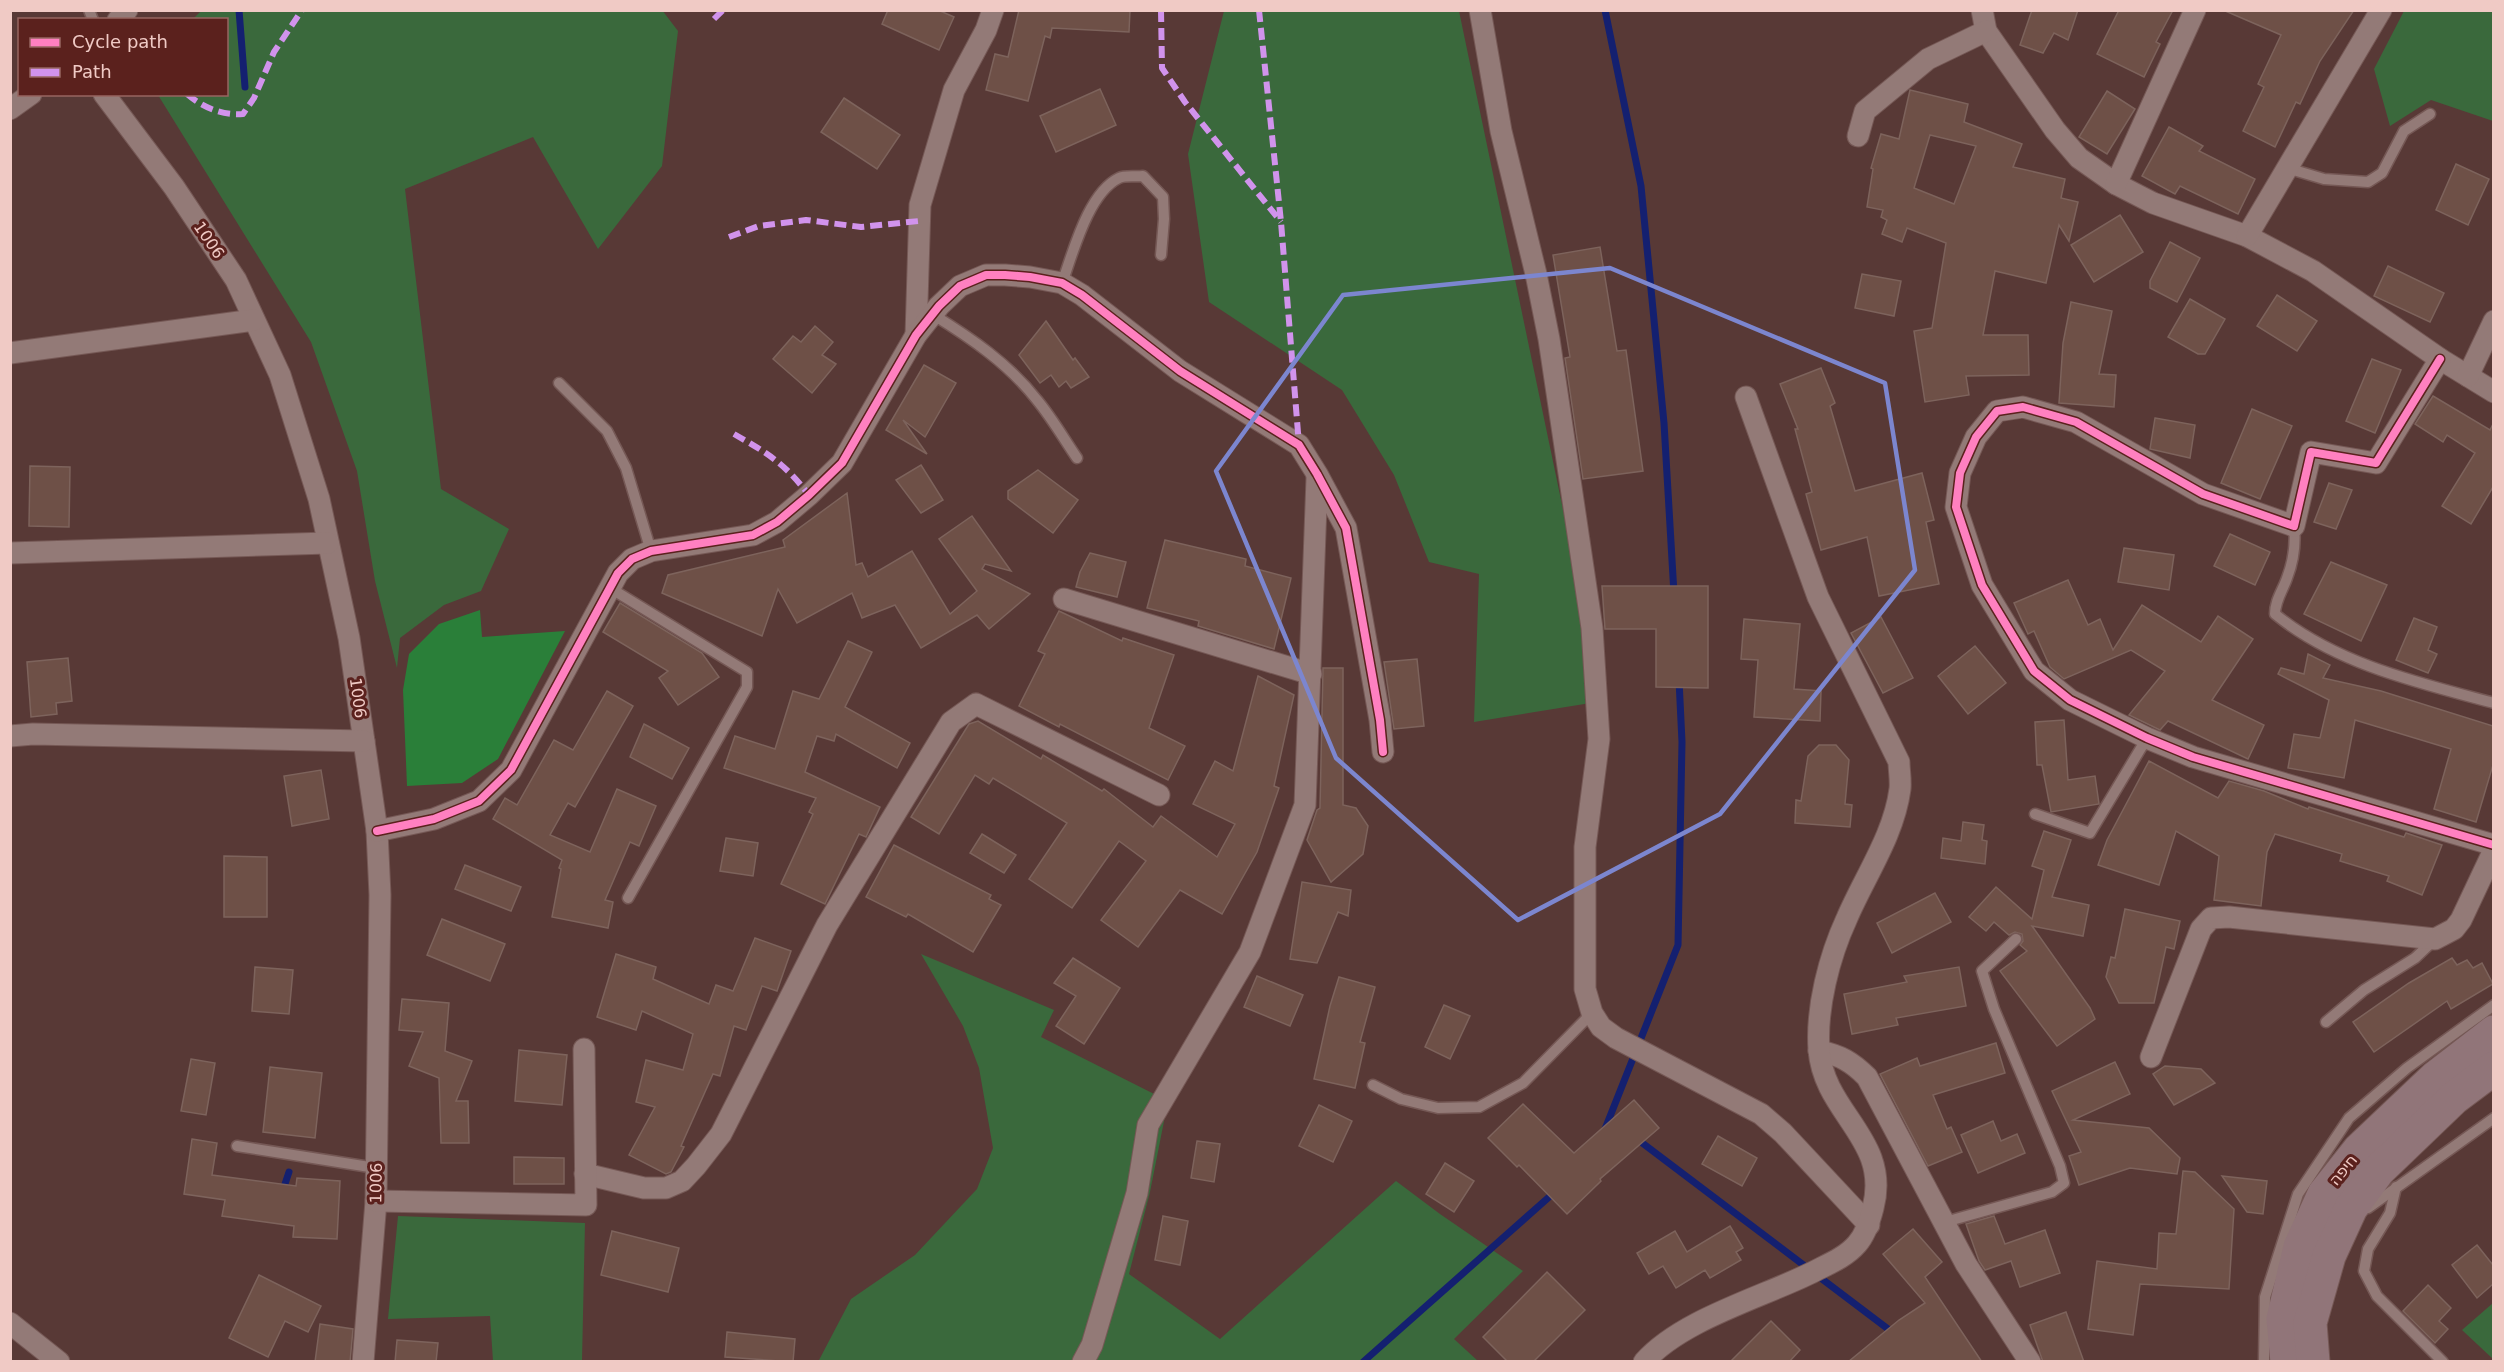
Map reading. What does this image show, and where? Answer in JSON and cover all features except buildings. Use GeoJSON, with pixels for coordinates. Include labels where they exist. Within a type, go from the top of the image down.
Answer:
{"type":"FeatureCollection","features":[{"type":"Feature","properties":{"kind":"highway","name":"חיפה"},"geometry":{"type":"LineString","coordinates":[[2288,1362],[2283,1319],[2301,1247],[2324,1194],[2359,1150],[2436,1077],[2493,1032]]}},
{"type":"Feature","properties":{"kind":"highway","name":"חיפה"},"geometry":{"type":"LineString","coordinates":[[2313,1362],[2310,1323],[2329,1256],[2351,1208],[2379,1170],[2454,1098],[2493,1068]]}},
{"type":"Feature","properties":{"kind":"street"},"geometry":{"type":"LineString","coordinates":[[916,335],[920,205],[954,90],[986,30],[993,10]]}},
{"type":"Feature","properties":{"kind":"street"},"geometry":{"type":"LineString","coordinates":[[1480,10],[1501,131],[1536,274],[1549,339],[1592,628],[1599,739],[1585,859],[1585,989],[1592,1012],[1601,1027],[1616,1038],[1761,1114],[1783,1133],[1869,1225]]}},
{"type":"Feature","properties":{"kind":"street"},"geometry":{"type":"LineString","coordinates":[[2116,184],[2195,10]]}},
{"type":"Feature","properties":{"kind":"street"},"geometry":{"type":"LineString","coordinates":[[2247,236],[2382,10]]}},
{"type":"Feature","properties":{"kind":"street"},"geometry":{"type":"LineString","coordinates":[[1858,136],[1865,111],[1928,59],[1984,21],[2055,130],[2079,158],[2116,184],[2153,203],[2247,236],[2313,271],[2440,359],[2493,392]]}},
{"type":"Feature","properties":{"kind":"street"},"geometry":{"type":"LineString","coordinates":[[10,110],[28,96]]}},
{"type":"Feature","properties":{"kind":"street","name":"1006"},"geometry":{"type":"LineString","coordinates":[[106,96],[174,187],[236,280],[280,375],[319,499],[349,638],[377,831],[380,895],[376,1201],[363,1362]]}},
{"type":"Feature","properties":{"kind":"street"},"geometry":{"type":"LineString","coordinates":[[377,831],[434,819],[479,801],[511,770],[618,573],[632,559],[651,551],[753,535],[777,522],[825,481],[842,463],[916,335],[932,314],[960,285],[986,275],[1030,276],[1062,283],[1082,295],[1180,371],[1299,446],[1346,528],[1380,720],[1383,752]]}},
{"type":"Feature","properties":{"kind":"street"},"geometry":{"type":"LineString","coordinates":[[10,353],[254,320]]}},
{"type":"Feature","properties":{"kind":"street"},"geometry":{"type":"LineString","coordinates":[[2468,376],[2493,321]]}},
{"type":"Feature","properties":{"kind":"street"},"geometry":{"type":"LineString","coordinates":[[2151,1057],[2201,929],[2211,918],[2229,917],[2435,939],[2454,930],[2461,920],[2493,847],[2193,757],[2147,738],[2070,700],[2034,671],[1982,585],[1956,507],[1960,473],[1976,437],[1997,411],[2023,407],[2076,422],[2204,494],[2294,526],[2311,452],[2376,463],[2440,359]]}},
{"type":"Feature","properties":{"kind":"street"},"geometry":{"type":"LineString","coordinates":[[1644,1362],[1681,1331],[1788,1284],[1840,1258],[1857,1244],[1869,1225],[1878,1184],[1874,1162],[1863,1139],[1826,1082],[1819,1051],[1822,1007],[1832,961],[1846,919],[1869,874],[1895,814],[1900,787],[1899,762],[1818,597],[1746,397]]}},
{"type":"Feature","properties":{"kind":"street"},"geometry":{"type":"LineString","coordinates":[[1083,1362],[1092,1345],[1137,1193],[1148,1125],[1250,952],[1305,805],[1317,474]]}},
{"type":"Feature","properties":{"kind":"street"},"geometry":{"type":"LineString","coordinates":[[10,553],[328,543]]}},
{"type":"Feature","properties":{"kind":"street"},"geometry":{"type":"LineString","coordinates":[[1064,599],[1311,674]]}},
{"type":"Feature","properties":{"kind":"street"},"geometry":{"type":"LineString","coordinates":[[585,1174],[644,1188],[666,1188],[682,1181],[696,1166],[721,1134],[827,925],[951,722],[976,704],[1159,795]]}},
{"type":"Feature","properties":{"kind":"street"},"geometry":{"type":"LineString","coordinates":[[10,736],[33,734],[364,741]]}},
{"type":"Feature","properties":{"kind":"street"},"geometry":{"type":"LineString","coordinates":[[376,1201],[586,1205],[584,1048]]}},
{"type":"Feature","properties":{"kind":"street"},"geometry":{"type":"LineString","coordinates":[[1819,1051],[1837,1054],[1855,1065],[1868,1077],[1966,1264],[2030,1362]]}},
{"type":"Feature","properties":{"kind":"street"},"geometry":{"type":"LineString","coordinates":[[10,1323],[59,1362]]}},
{"type":"Feature","properties":{"kind":"lane"},"geometry":{"type":"LineString","coordinates":[[2287,168],[2324,179],[2368,182],[2382,173],[2404,131],[2430,114]]}},
{"type":"Feature","properties":{"kind":"lane"},"geometry":{"type":"LineString","coordinates":[[1062,283],[1085,219],[1100,195],[1120,177],[1143,176],[1163,197],[1161,255]]}},
{"type":"Feature","properties":{"kind":"lane"},"geometry":{"type":"LineString","coordinates":[[932,314],[973,339],[1012,374],[1037,399],[1077,458]]}},
{"type":"Feature","properties":{"kind":"lane"},"geometry":{"type":"LineString","coordinates":[[559,383],[607,431],[626,468],[651,551]]}},
{"type":"Feature","properties":{"kind":"lane"},"geometry":{"type":"LineString","coordinates":[[2294,526],[2296,549],[2288,577],[2275,605],[2275,614],[2293,628],[2352,658],[2418,682],[2493,703]]}},
{"type":"Feature","properties":{"kind":"lane"},"geometry":{"type":"LineString","coordinates":[[610,588],[747,672],[747,687],[628,898]]}},
{"type":"Feature","properties":{"kind":"lane"},"geometry":{"type":"LineString","coordinates":[[2035,814],[2090,833],[2147,738]]}},
{"type":"Feature","properties":{"kind":"lane"},"geometry":{"type":"LineString","coordinates":[[1944,1222],[2052,1192],[2064,1183],[2060,1166],[1994,1009],[1982,971],[2016,939]]}},
{"type":"Feature","properties":{"kind":"lane"},"geometry":{"type":"LineString","coordinates":[[2326,1022],[2364,990],[2415,958],[2435,939]]}},
{"type":"Feature","properties":{"kind":"lane"},"geometry":{"type":"LineString","coordinates":[[2264,1362],[2265,1297],[2298,1194],[2349,1118],[2408,1068],[2493,1005]]}},
{"type":"Feature","properties":{"kind":"lane"},"geometry":{"type":"LineString","coordinates":[[1373,1085],[1401,1099],[1438,1108],[1479,1107],[1523,1083],[1592,1012]]}},
{"type":"Feature","properties":{"kind":"lane"},"geometry":{"type":"LineString","coordinates":[[2339,1234],[2378,1199],[2493,1118]]}},
{"type":"Feature","properties":{"kind":"lane"},"geometry":{"type":"LineString","coordinates":[[237,1146],[376,1168]]}},
{"type":"Feature","properties":{"kind":"lane"},"geometry":{"type":"LineString","coordinates":[[2396,1187],[2390,1214],[2368,1249],[2364,1271],[2377,1296],[2443,1362]]}},
{"type":"Feature","properties":{"kind":"highlighted area"},"geometry":{"type":"Polygon","coordinates":[[[1610,268],[1885,383],[1915,570],[1720,814],[1518,920],[1336,758],[1216,471],[1343,295],[1610,268]]]}},
{"type":"Feature","properties":{"kind":"green space"},"geometry":{"type":"Polygon","coordinates":[[[662,10],[678,31],[662,166],[598,249],[533,137],[405,189],[441,489],[509,529],[481,591],[444,605],[400,638],[397,668],[375,581],[357,471],[311,342],[159,96],[228,96],[228,18],[194,18],[201,11],[662,10]]]}},
{"type":"Feature","properties":{"kind":"green space"},"geometry":{"type":"Polygon","coordinates":[[[1224,11],[1459,11],[1603,701],[1474,722],[1479,574],[1429,562],[1394,475],[1342,390],[1209,302],[1188,154],[1224,11]]]}},
{"type":"Feature","properties":{"kind":"green space"},"geometry":{"type":"Polygon","coordinates":[[[2404,11],[2493,11],[2493,121],[2431,100],[2390,126],[2374,69],[2404,11]]]}},
{"type":"Feature","properties":{"kind":"green space"},"geometry":{"type":"Polygon","coordinates":[[[480,610],[482,637],[565,631],[498,759],[462,783],[407,786],[403,690],[409,654],[439,624],[480,610]]]}},
{"type":"Feature","properties":{"kind":"green space"},"geometry":{"type":"Polygon","coordinates":[[[921,954],[1054,1010],[1041,1037],[1168,1101],[1150,1192],[1129,1274],[1220,1339],[1396,1181],[1523,1271],[1454,1339],[1478,1361],[818,1362],[851,1299],[915,1255],[977,1189],[993,1148],[979,1068],[963,1026],[921,954]]]}},
{"type":"Feature","properties":{"kind":"green space"},"geometry":{"type":"Polygon","coordinates":[[[398,1216],[585,1223],[582,1361],[493,1361],[490,1316],[388,1319],[398,1216]]]}},
{"type":"Feature","properties":{"kind":"green space"},"geometry":{"type":"Polygon","coordinates":[[[2493,1303],[2493,1359],[2462,1330],[2493,1303]]]}},
{"type":"Feature","properties":{"kind":"waterway"},"geometry":{"type":"LineString","coordinates":[[239,10],[245,87]]}},
{"type":"Feature","properties":{"kind":"waterway"},"geometry":{"type":"LineString","coordinates":[[1605,10],[1641,186],[1664,423],[1674,594]]}},
{"type":"Feature","properties":{"kind":"waterway"},"geometry":{"type":"LineString","coordinates":[[1605,1129],[1678,945],[1682,742],[1679,680]]}},
{"type":"Feature","properties":{"kind":"waterway"},"geometry":{"type":"LineString","coordinates":[[1637,1139],[1896,1335]]}},
{"type":"Feature","properties":{"kind":"waterway"},"geometry":{"type":"LineString","coordinates":[[285,1184],[289,1172]]}},
{"type":"Feature","properties":{"kind":"waterway"},"geometry":{"type":"LineString","coordinates":[[1363,1362],[1557,1190]]}},
{"type":"Feature","properties":{"kind":"marked path"},"geometry":{"type":"LineString","coordinates":[[190,96],[213,110],[228,114],[243,114],[254,98],[274,52],[302,10]]}},
{"type":"Feature","properties":{"kind":"marked path"},"geometry":{"type":"LineString","coordinates":[[714,19],[723,10]]}},
{"type":"Feature","properties":{"kind":"marked path"},"geometry":{"type":"LineString","coordinates":[[1161,10],[1162,68],[1185,102],[1281,222]]}},
{"type":"Feature","properties":{"kind":"marked path"},"geometry":{"type":"LineString","coordinates":[[1259,10],[1281,222],[1299,445]]}},
{"type":"Feature","properties":{"kind":"marked path"},"geometry":{"type":"LineString","coordinates":[[729,237],[759,226],[806,220],[861,227],[919,221]]}},
{"type":"Feature","properties":{"kind":"marked path"},"geometry":{"type":"LineString","coordinates":[[734,434],[775,460],[809,495]]}},
{"type":"Feature","properties":{"kind":"cycle path"},"geometry":{"type":"LineString","coordinates":[[377,831],[434,819],[479,801],[511,770],[618,573],[632,559],[651,551],[753,535],[777,522],[842,463],[916,335],[939,306],[960,286],[986,275],[1030,277],[1062,283],[1082,295],[1180,371],[1299,445],[1346,528],[1380,720],[1383,752]]}},
{"type":"Feature","properties":{"kind":"cycle path"},"geometry":{"type":"LineString","coordinates":[[2440,359],[2376,463],[2311,452],[2294,526],[2203,494],[2076,422],[2023,407],[1997,411],[1976,437],[1960,473],[1956,507],[1982,585],[2034,671],[2070,700],[2147,738],[2193,757],[2494,845]]}}]}
